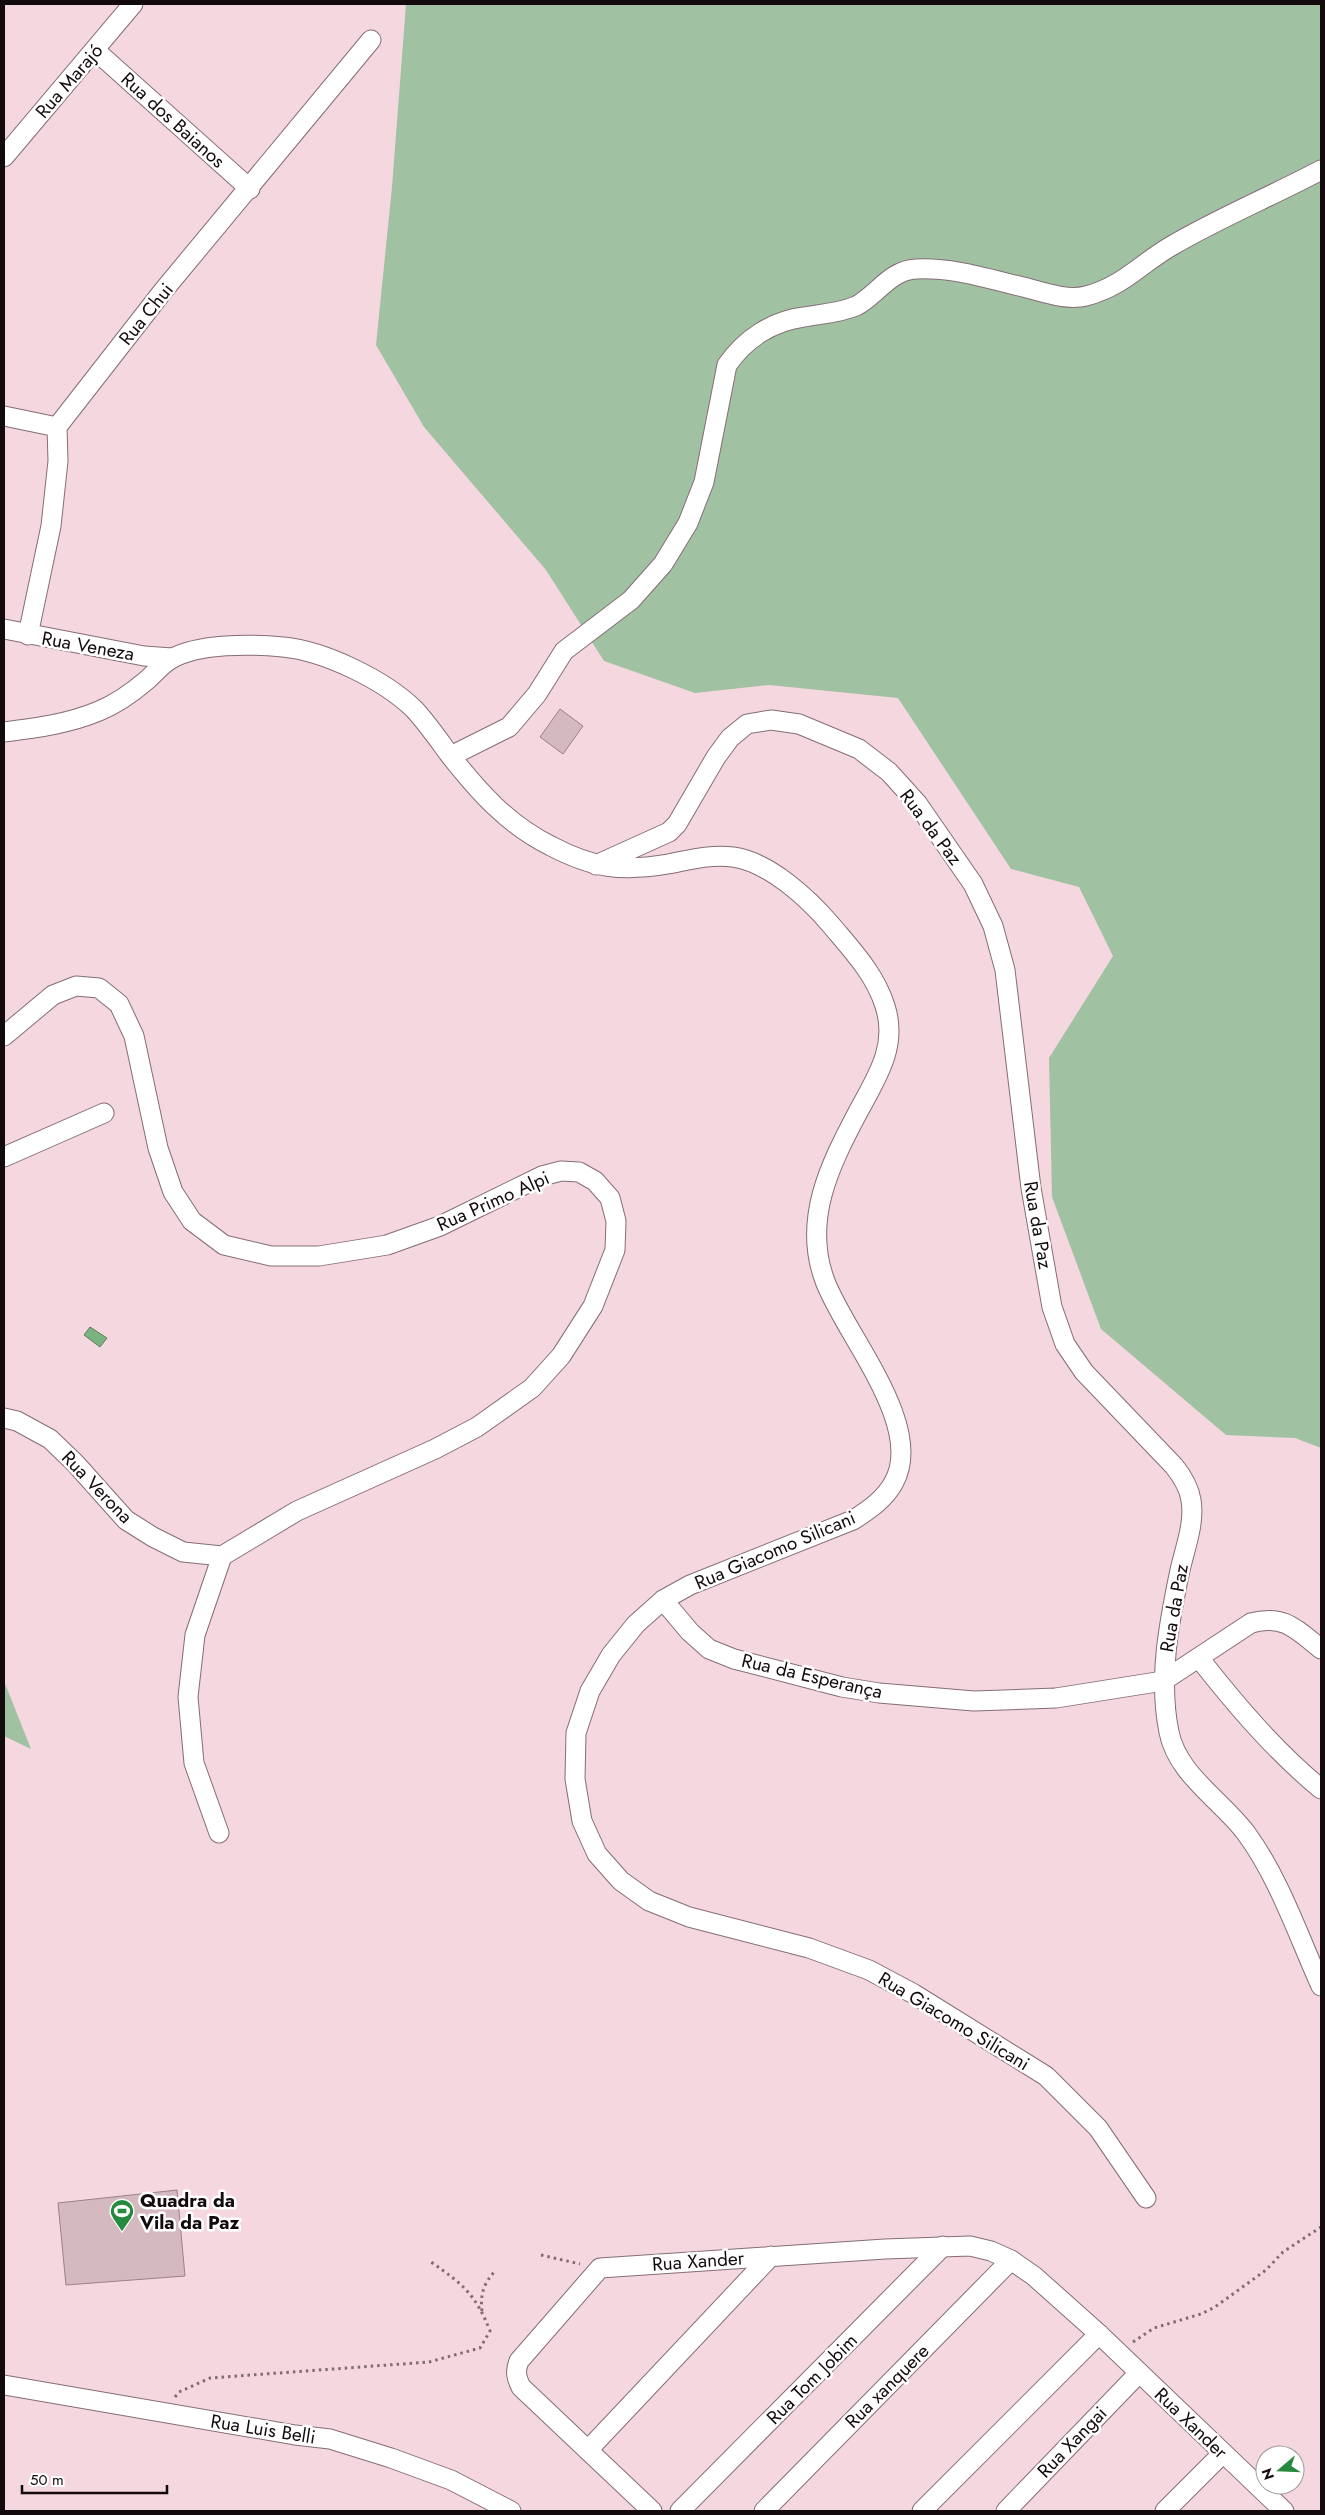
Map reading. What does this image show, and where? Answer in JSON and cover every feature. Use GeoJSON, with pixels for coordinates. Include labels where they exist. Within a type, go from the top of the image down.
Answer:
{"type":"FeatureCollection","features":[{"type":"Feature","properties":{"kind":"street","name":"Rua Marajó"},"geometry":{"type":"LineString","coordinates":[[4,157],[96,51],[133,4]]}},
{"type":"Feature","properties":{"kind":"street","name":"Rua Chui"},"geometry":{"type":"LineString","coordinates":[[57,427],[163,291],[250,189],[371,40]]}},
{"type":"Feature","properties":{"kind":"street","name":"Rua dos Baianos"},"geometry":{"type":"LineString","coordinates":[[96,51],[250,189]]}},
{"type":"Feature","properties":{"kind":"street"},"geometry":{"type":"LineString","coordinates":[[451,756],[509,727],[537,694],[564,651],[631,600],[663,564],[688,523],[704,482],[727,365],[736,352],[767,327],[789,320],[832,313],[857,305],[884,282],[914,268],[948,271],[985,278],[1061,297],[1083,296],[1110,288],[1171,246],[1321,170]]}},
{"type":"Feature","properties":{"kind":"street"},"geometry":{"type":"LineString","coordinates":[[4,416],[57,427],[58,461],[50,526],[28,635]]}},
{"type":"Feature","properties":{"kind":"street","name":"Rua Veneza"},"geometry":{"type":"LineString","coordinates":[[4,629],[28,635],[172,658]]}},
{"type":"Feature","properties":{"kind":"street","name":"Rua Giacomo Silicani"},"geometry":{"type":"LineString","coordinates":[[4,732],[54,726],[101,711],[137,689],[172,658],[212,647],[288,647],[317,654],[345,665],[393,692],[413,708],[486,798],[519,829],[575,858],[596,865],[624,870],[706,857],[731,857],[753,862],[768,870],[822,915],[871,973],[886,1006],[891,1036],[882,1071],[858,1113],[822,1188],[815,1221],[817,1252],[825,1281],[884,1391],[898,1424],[902,1456],[895,1481],[876,1505],[853,1520],[690,1585],[663,1600],[636,1624],[611,1655],[590,1691],[576,1733],[574,1779],[582,1821],[597,1854],[621,1882],[649,1901],[688,1917],[809,1948],[869,1970],[923,1999],[1046,2076],[1098,2128],[1146,2198]]}},
{"type":"Feature","properties":{"kind":"street","name":"Rua da Paz"},"geometry":{"type":"LineString","coordinates":[[596,865],[669,832],[677,824],[716,757],[730,738],[747,724],[771,720],[799,724],[859,749],[889,772],[917,803],[973,884],[993,926],[1005,970],[1031,1188],[1052,1307],[1065,1344],[1084,1372],[1174,1466],[1186,1483],[1191,1499],[1191,1518],[1172,1615],[1162,1681],[1169,1732],[1176,1753],[1187,1769],[1245,1833],[1267,1867],[1321,1986]]}},
{"type":"Feature","properties":{"kind":"street","name":"Rua Primo Alpi"},"geometry":{"type":"LineString","coordinates":[[4,1036],[53,995],[76,986],[99,988],[119,1004],[134,1036],[158,1148],[173,1192],[192,1221],[224,1245],[272,1256],[318,1256],[387,1245],[440,1226],[542,1176],[561,1171],[578,1172],[595,1181],[610,1198],[616,1221],[615,1250],[593,1306],[561,1356],[532,1388],[477,1427],[435,1449],[297,1511],[222,1556]]}},
{"type":"Feature","properties":{"kind":"street"},"geometry":{"type":"LineString","coordinates":[[4,1157],[104,1113]]}},
{"type":"Feature","properties":{"kind":"street","name":"Rua Verona"},"geometry":{"type":"LineString","coordinates":[[4,1418],[17,1421],[50,1439],[75,1462],[126,1520],[153,1537],[183,1552],[222,1556]]}},
{"type":"Feature","properties":{"kind":"street"},"geometry":{"type":"LineString","coordinates":[[220,1833],[194,1763],[188,1697],[195,1635],[222,1556]]}},
{"type":"Feature","properties":{"kind":"street","name":"Rua da Esperança"},"geometry":{"type":"LineString","coordinates":[[663,1600],[690,1632],[709,1649],[734,1659],[842,1687],[870,1692],[974,1701],[1056,1698],[1162,1681]]}},
{"type":"Feature","properties":{"kind":"street"},"geometry":{"type":"LineString","coordinates":[[1162,1681],[1251,1624],[1266,1619],[1280,1621],[1321,1648]]}},
{"type":"Feature","properties":{"kind":"street"},"geometry":{"type":"LineString","coordinates":[[1199,1658],[1237,1707],[1263,1735],[1289,1762],[1321,1789]]}},
{"type":"Feature","properties":{"kind":"street","name":"Rua Xander"},"geometry":{"type":"LineString","coordinates":[[600,2268],[943,2246],[970,2246],[992,2251],[1011,2260],[1034,2276],[1099,2334],[1284,2511]]}},
{"type":"Feature","properties":{"kind":"street","name":"Rua Tom Jobim"},"geometry":{"type":"LineString","coordinates":[[680,2511],[943,2246]]}},
{"type":"Feature","properties":{"kind":"street"},"geometry":{"type":"LineString","coordinates":[[588,2450],[771,2256]]}},
{"type":"Feature","properties":{"kind":"street","name":"Rua xanquere"},"geometry":{"type":"LineString","coordinates":[[764,2511],[1011,2260]]}},
{"type":"Feature","properties":{"kind":"street"},"geometry":{"type":"LineString","coordinates":[[600,2268],[519,2361],[516,2379],[521,2387],[652,2511]]}},
{"type":"Feature","properties":{"kind":"street"},"geometry":{"type":"LineString","coordinates":[[922,2511],[1099,2334]]}},
{"type":"Feature","properties":{"kind":"street","name":"Rua Xangai"},"geometry":{"type":"LineString","coordinates":[[1006,2511],[1139,2373]]}},
{"type":"Feature","properties":{"kind":"street","name":"Rua Luis Belli"},"geometry":{"type":"LineString","coordinates":[[4,2385],[330,2439],[451,2480],[511,2511]]}},
{"type":"Feature","properties":{"kind":"street"},"geometry":{"type":"LineString","coordinates":[[1165,2511],[1223,2453]]}},
{"type":"Feature","properties":{"kind":"path"},"geometry":{"type":"LineString","coordinates":[[1119,2354],[1146,2332],[1215,2307],[1266,2270],[1283,2252],[1321,2227]]}},
{"type":"Feature","properties":{"kind":"path"},"geometry":{"type":"LineString","coordinates":[[541,2255],[600,2268]]}},
{"type":"Feature","properties":{"kind":"path"},"geometry":{"type":"LineString","coordinates":[[165,2412],[179,2392],[210,2378],[429,2362],[480,2348],[490,2331],[482,2311],[460,2282],[431,2262]]}},
{"type":"Feature","properties":{"kind":"path"},"geometry":{"type":"LineString","coordinates":[[482,2311],[481,2296],[486,2281],[496,2270]]}},
{"type":"Feature","properties":{"kind":"shaded area"},"geometry":{"type":"Polygon","coordinates":[[[406,4],[1321,4],[1321,1448],[1295,1438],[1226,1435],[1101,1329],[1052,1197],[1049,1058],[1113,956],[1079,887],[1011,869],[898,698],[769,685],[695,693],[604,661],[546,570],[424,427],[376,345],[392,187],[406,4]]]}},
{"type":"Feature","properties":{"kind":"shaded area"},"geometry":{"type":"Polygon","coordinates":[[[90,1327],[107,1338],[100,1347],[84,1335],[90,1327]]]}},
{"type":"Feature","properties":{"kind":"shaded area"},"geometry":{"type":"Polygon","coordinates":[[[4,1681],[31,1749],[4,1736],[4,1681]]]}},
{"type":"Feature","properties":{"kind":"building"},"geometry":{"type":"Polygon","coordinates":[[[560,709],[583,726],[563,754],[540,737],[560,709]]]}},
{"type":"Feature","properties":{"kind":"building","name":"Quadra da Vila da Paz"},"geometry":{"type":"Polygon","coordinates":[[[177,2190],[185,2276],[66,2285],[58,2203],[177,2190]]]}},
{"type":"Feature","properties":{"kind":"place","name":"Quadra da Vila da Paz"},"geometry":{"type":"Point","coordinates":[122,2232]}}]}
